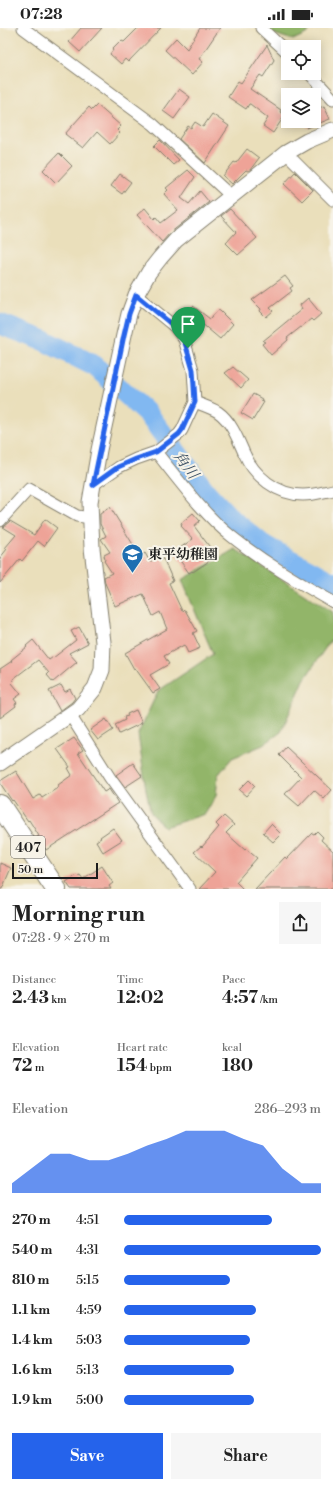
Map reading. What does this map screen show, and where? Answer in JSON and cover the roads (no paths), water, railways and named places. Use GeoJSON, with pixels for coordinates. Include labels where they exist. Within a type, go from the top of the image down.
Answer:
{"type":"FeatureCollection","features":[{"type":"Feature","properties":{"kind":"highway","name":"407"},"geometry":{"type":"LineString","coordinates":[[0,805],[56,889]]}},
{"type":"Feature","properties":{"kind":"street"},"geometry":{"type":"LineString","coordinates":[[23,28],[152,124],[231,196]]}},
{"type":"Feature","properties":{"kind":"street"},"geometry":{"type":"LineString","coordinates":[[261,28],[281,47]]}},
{"type":"Feature","properties":{"kind":"street"},"geometry":{"type":"LineString","coordinates":[[315,80],[333,99]]}},
{"type":"Feature","properties":{"kind":"street"},"geometry":{"type":"LineString","coordinates":[[0,762],[70,715],[84,702],[95,688],[102,670],[103,642],[92,548],[90,516],[93,485],[110,398],[129,314],[136,295],[149,272],[169,246],[286,153],[307,141],[333,130]]}},
{"type":"Feature","properties":{"kind":"street"},"geometry":{"type":"LineString","coordinates":[[286,153],[333,200]]}},
{"type":"Feature","properties":{"kind":"street"},"geometry":{"type":"LineString","coordinates":[[93,485],[118,467],[157,451],[179,434],[195,402],[192,364],[184,339],[175,327],[136,295]]}},
{"type":"Feature","properties":{"kind":"street"},"geometry":{"type":"LineString","coordinates":[[195,402],[218,412],[230,424],[246,458],[257,474],[273,487],[289,494],[304,495],[333,490]]}},
{"type":"Feature","properties":{"kind":"street"},"geometry":{"type":"LineString","coordinates":[[157,451],[194,499],[230,535],[266,561],[333,602]]}},
{"type":"Feature","properties":{"kind":"street"},"geometry":{"type":"LineString","coordinates":[[0,520],[29,489],[77,516],[90,516]]}},
{"type":"Feature","properties":{"kind":"street"},"geometry":{"type":"LineString","coordinates":[[70,715],[110,778],[190,889]]}},
{"type":"Feature","properties":{"kind":"waterway","name":"角川"},"geometry":{"type":"LineString","coordinates":[[0,324],[45,341],[95,366],[148,414],[206,492],[230,518],[263,545],[333,583]]}},
{"type":"Feature","properties":{"kind":"place","name":"東平幼稚園"},"geometry":{"type":"Point","coordinates":[133,574]}}]}
